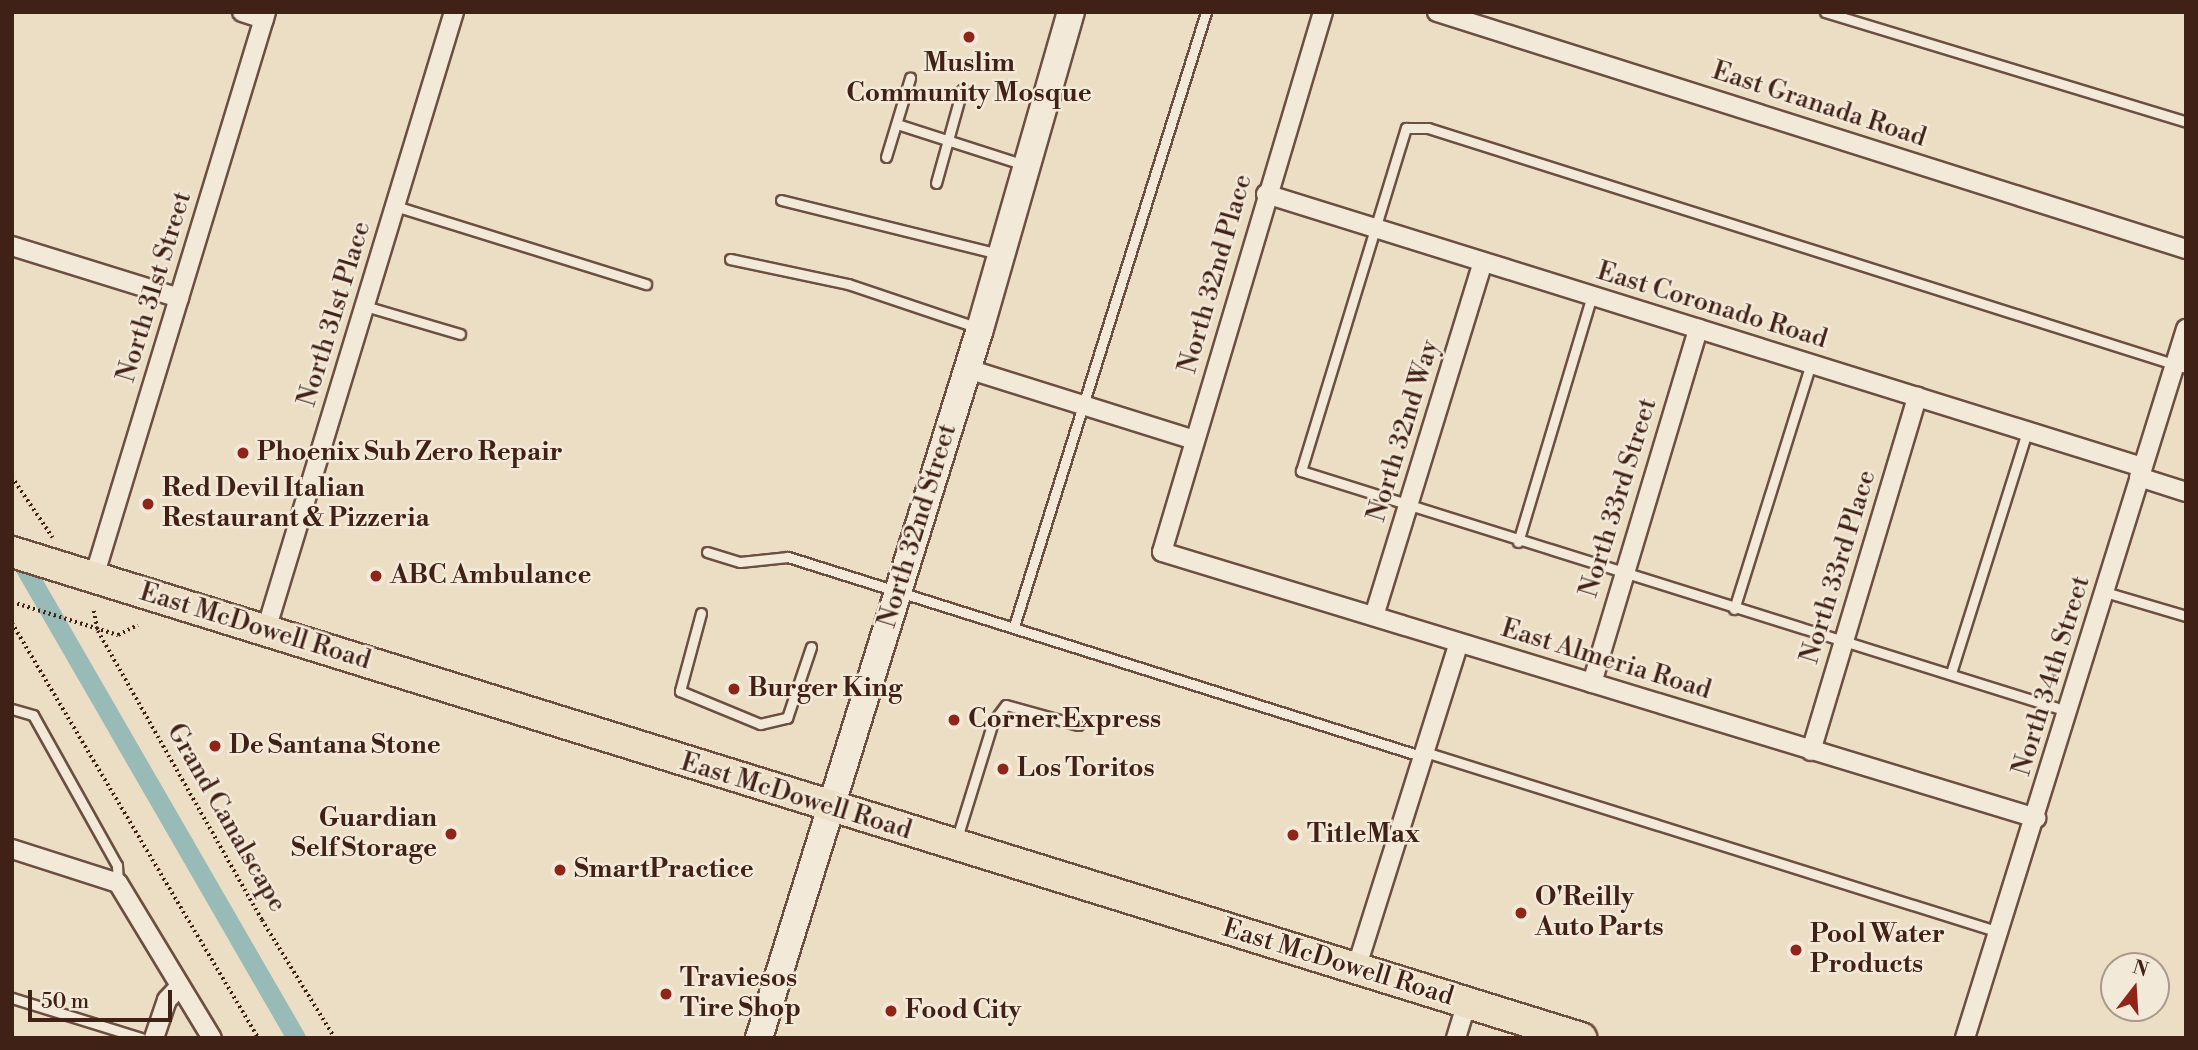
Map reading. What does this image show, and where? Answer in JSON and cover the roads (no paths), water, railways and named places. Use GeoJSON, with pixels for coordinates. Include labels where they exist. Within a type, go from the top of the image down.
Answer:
{"type":"FeatureCollection","features":[{"type":"Feature","properties":{"kind":"main road","name":"North 32nd Street"},"geometry":{"type":"LineString","coordinates":[[759,1038],[968,369],[1071,12]]}},
{"type":"Feature","properties":{"kind":"main road","name":"East McDowell Road"},"geometry":{"type":"LineString","coordinates":[[12,552],[954,846],[1581,1038]]}},
{"type":"Feature","properties":{"kind":"street"},"geometry":{"type":"LineString","coordinates":[[242,12],[265,16]]}},
{"type":"Feature","properties":{"kind":"street","name":"North 31st Place"},"geometry":{"type":"LineString","coordinates":[[265,630],[454,12]]}},
{"type":"Feature","properties":{"kind":"street","name":"North 32nd Place"},"geometry":{"type":"LineString","coordinates":[[1162,552],[1266,194],[1323,12]]}},
{"type":"Feature","properties":{"kind":"street","name":"East Granada Road"},"geometry":{"type":"LineString","coordinates":[[1437,12],[2186,249]]}},
{"type":"Feature","properties":{"kind":"street","name":"North 31st Street"},"geometry":{"type":"LineString","coordinates":[[94,577],[265,16]]}},
{"type":"Feature","properties":{"kind":"street","name":"East Coronado Road"},"geometry":{"type":"LineString","coordinates":[[1266,194],[2027,432],[2141,472],[2186,492]]}},
{"type":"Feature","properties":{"kind":"street"},"geometry":{"type":"LineString","coordinates":[[12,246],[179,298]]}},
{"type":"Feature","properties":{"kind":"street","name":"North 32nd Way"},"geometry":{"type":"LineString","coordinates":[[1374,616],[1483,262]]}},
{"type":"Feature","properties":{"kind":"street","name":"North 33rd Street"},"geometry":{"type":"LineString","coordinates":[[1592,683],[1698,329]]}},
{"type":"Feature","properties":{"kind":"street","name":"North 34th Street"},"geometry":{"type":"LineString","coordinates":[[1965,1038],[2036,818],[2141,472],[2180,366],[2186,329]]}},
{"type":"Feature","properties":{"kind":"street"},"geometry":{"type":"LineString","coordinates":[[968,369],[1194,440]]}},
{"type":"Feature","properties":{"kind":"street","name":"North 33rd Place"},"geometry":{"type":"LineString","coordinates":[[1811,751],[1917,397]]}},
{"type":"Feature","properties":{"kind":"street","name":"East Almeria Road"},"geometry":{"type":"LineString","coordinates":[[1162,552],[2036,818]]}},
{"type":"Feature","properties":{"kind":"street"},"geometry":{"type":"LineString","coordinates":[[1356,969],[1459,643]]}},
{"type":"Feature","properties":{"kind":"street"},"geometry":{"type":"LineString","coordinates":[[12,849],[118,883],[212,1038]]}},
{"type":"Feature","properties":{"kind":"street"},"geometry":{"type":"LineString","coordinates":[[154,1038],[167,1000],[180,986]]}},
{"type":"Feature","properties":{"kind":"street"},"geometry":{"type":"LineString","coordinates":[[1456,1038],[1466,1003]]}},
{"type":"Feature","properties":{"kind":"lane"},"geometry":{"type":"LineString","coordinates":[[1015,623],[1206,12]]}},
{"type":"Feature","properties":{"kind":"lane"},"geometry":{"type":"LineString","coordinates":[[1825,12],[2186,122]]}},
{"type":"Feature","properties":{"kind":"lane"},"geometry":{"type":"LineString","coordinates":[[886,157],[910,78]]}},
{"type":"Feature","properties":{"kind":"lane"},"geometry":{"type":"LineString","coordinates":[[936,183],[962,90]]}},
{"type":"Feature","properties":{"kind":"lane"},"geometry":{"type":"LineString","coordinates":[[897,124],[1026,165]]}},
{"type":"Feature","properties":{"kind":"lane"},"geometry":{"type":"LineString","coordinates":[[2068,712],[1951,673],[1408,509],[1301,471],[1406,128],[1427,128],[2180,366]]}},
{"type":"Feature","properties":{"kind":"lane"},"geometry":{"type":"LineString","coordinates":[[780,200],[1001,254]]}},
{"type":"Feature","properties":{"kind":"lane"},"geometry":{"type":"LineString","coordinates":[[395,206],[646,284]]}},
{"type":"Feature","properties":{"kind":"lane"},"geometry":{"type":"LineString","coordinates":[[730,259],[848,284],[980,329]]}},
{"type":"Feature","properties":{"kind":"lane"},"geometry":{"type":"LineString","coordinates":[[1518,542],[1592,296]]}},
{"type":"Feature","properties":{"kind":"lane"},"geometry":{"type":"LineString","coordinates":[[365,306],[460,334]]}},
{"type":"Feature","properties":{"kind":"lane"},"geometry":{"type":"LineString","coordinates":[[1734,609],[1811,364]]}},
{"type":"Feature","properties":{"kind":"lane"},"geometry":{"type":"LineString","coordinates":[[1951,673],[2027,432]]}},
{"type":"Feature","properties":{"kind":"lane"},"geometry":{"type":"LineString","coordinates":[[706,552],[740,562],[788,557],[897,594],[1015,623],[1425,754],[1999,932]]}},
{"type":"Feature","properties":{"kind":"lane"},"geometry":{"type":"LineString","coordinates":[[2105,592],[2186,616]]}},
{"type":"Feature","properties":{"kind":"lane"},"geometry":{"type":"LineString","coordinates":[[701,614],[680,691],[700,704],[760,724],[787,718],[811,647]]}},
{"type":"Feature","properties":{"kind":"lane"},"geometry":{"type":"LineString","coordinates":[[954,846],[998,713],[1017,706],[1078,725]]}},
{"type":"Feature","properties":{"kind":"lane"},"geometry":{"type":"LineString","coordinates":[[12,709],[33,715],[117,865],[118,883]]}},
{"type":"Feature","properties":{"kind":"lane"},"geometry":{"type":"LineString","coordinates":[[12,998],[141,1038]]}},
{"type":"Feature","properties":{"kind":"waterway"},"geometry":{"type":"LineString","coordinates":[[15,551],[296,1038]]}},
{"type":"Feature","properties":{"kind":"place","name":"Muslim Community Mosque"},"geometry":{"type":"Point","coordinates":[969,37]}},
{"type":"Feature","properties":{"kind":"place","name":"Phoenix Sub Zero Repair"},"geometry":{"type":"Point","coordinates":[243,453]}},
{"type":"Feature","properties":{"kind":"place","name":"Red Devil Italian Restaurant & Pizzeria"},"geometry":{"type":"Point","coordinates":[148,504]}},
{"type":"Feature","properties":{"kind":"place","name":"ABC Ambulance"},"geometry":{"type":"Point","coordinates":[376,576]}},
{"type":"Feature","properties":{"kind":"place","name":"Burger King"},"geometry":{"type":"Point","coordinates":[734,689]}},
{"type":"Feature","properties":{"kind":"place","name":"Corner Express"},"geometry":{"type":"Point","coordinates":[954,720]}},
{"type":"Feature","properties":{"kind":"place","name":"De Santana Stone"},"geometry":{"type":"Point","coordinates":[215,746]}},
{"type":"Feature","properties":{"kind":"place","name":"Los Toritos"},"geometry":{"type":"Point","coordinates":[1003,769]}},
{"type":"Feature","properties":{"kind":"place","name":"Guardian Self Storage"},"geometry":{"type":"Point","coordinates":[451,834]}},
{"type":"Feature","properties":{"kind":"place","name":"TitleMax"},"geometry":{"type":"Point","coordinates":[1293,835]}},
{"type":"Feature","properties":{"kind":"place","name":"SmartPractice"},"geometry":{"type":"Point","coordinates":[560,870]}},
{"type":"Feature","properties":{"kind":"place","name":"O'Reilly Auto Parts"},"geometry":{"type":"Point","coordinates":[1521,913]}},
{"type":"Feature","properties":{"kind":"place","name":"Pool Water Products"},"geometry":{"type":"Point","coordinates":[1796,950]}},
{"type":"Feature","properties":{"kind":"place","name":"Traviesos Tire Shop"},"geometry":{"type":"Point","coordinates":[666,994]}},
{"type":"Feature","properties":{"kind":"place","name":"Food City"},"geometry":{"type":"Point","coordinates":[891,1011]}}]}
